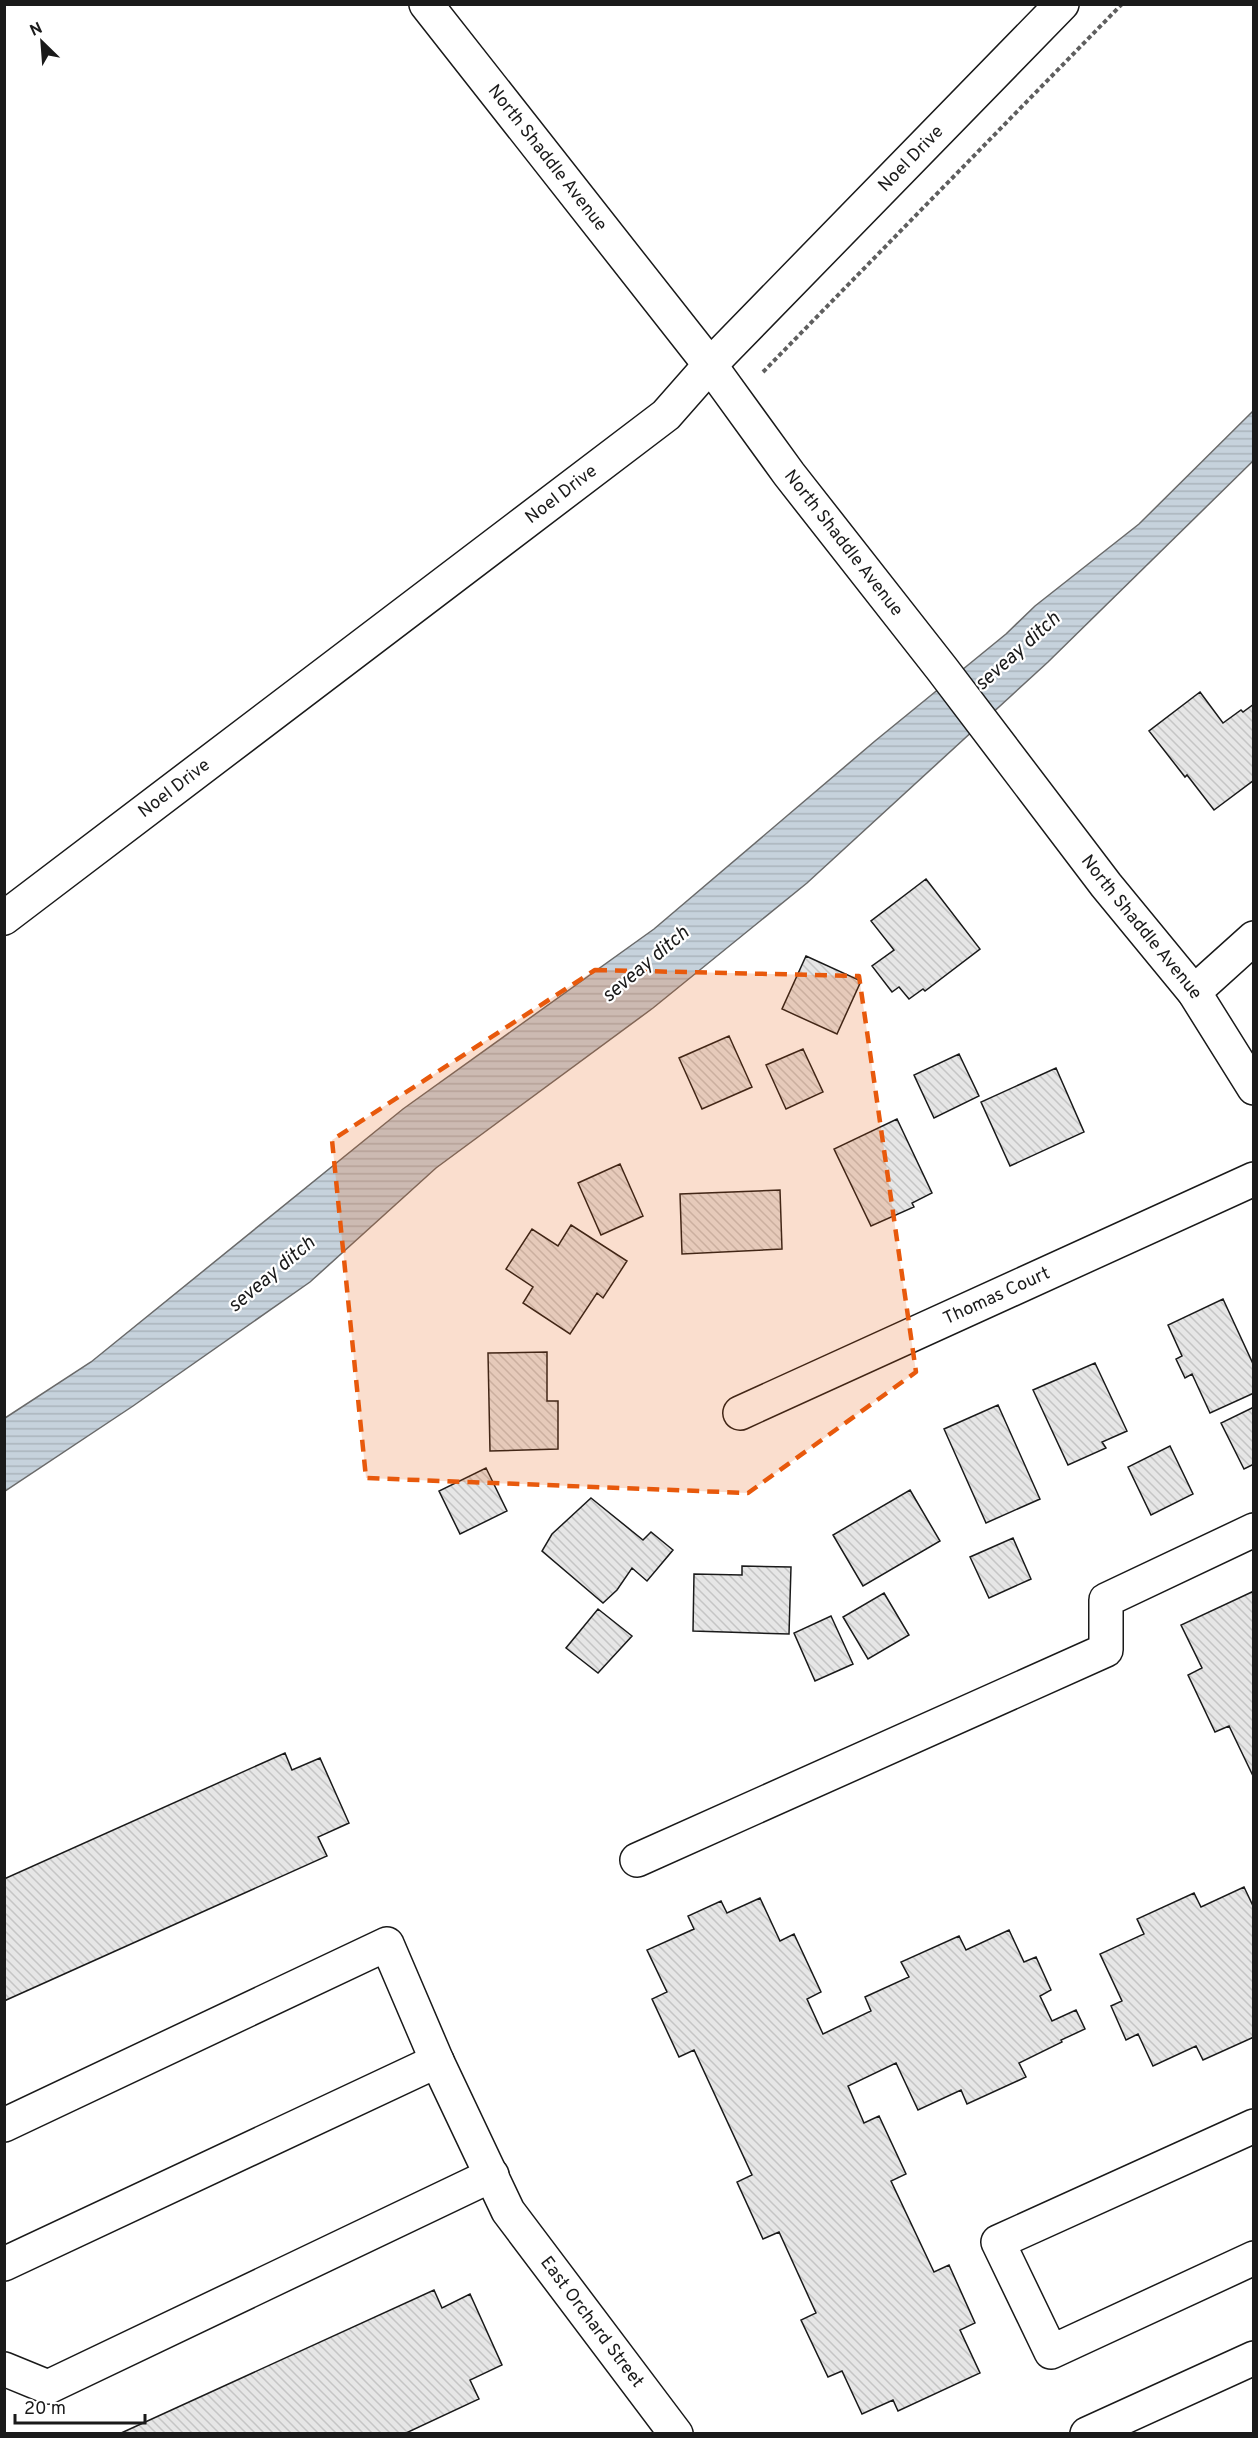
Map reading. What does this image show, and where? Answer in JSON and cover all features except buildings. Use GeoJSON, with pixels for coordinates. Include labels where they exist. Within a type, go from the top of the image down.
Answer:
{"type":"FeatureCollection","features":[{"type":"Feature","properties":{"kind":"street","name":"North Shaddle Avenue"},"geometry":{"type":"LineString","coordinates":[[426,4],[710,365],[789,474],[942,669],[1106,885],[1194,992],[1254,1088]]}},
{"type":"Feature","properties":{"kind":"street","name":"Noel Drive"},"geometry":{"type":"LineString","coordinates":[[4,918],[666,415],[710,365],[1062,4]]}},
{"type":"Feature","properties":{"kind":"street"},"geometry":{"type":"LineString","coordinates":[[1194,992],[1254,938]]}},
{"type":"Feature","properties":{"kind":"street","name":"Thomas Court"},"geometry":{"type":"LineString","coordinates":[[740,1413],[1254,1179]]}},
{"type":"Feature","properties":{"kind":"street"},"geometry":{"type":"LineString","coordinates":[[637,1860],[1106,1650],[1106,1600],[1254,1530]]}},
{"type":"Feature","properties":{"kind":"street","name":"East Orchard Street"},"geometry":{"type":"LineString","coordinates":[[4,2125],[387,1944],[438,2061],[508,2211],[676,2433]]}},
{"type":"Feature","properties":{"kind":"street"},"geometry":{"type":"LineString","coordinates":[[4,2264],[438,2061]]}},
{"type":"Feature","properties":{"kind":"street"},"geometry":{"type":"LineString","coordinates":[[1254,2126],[998,2242],[1051,2352],[1254,2258]]}},
{"type":"Feature","properties":{"kind":"street"},"geometry":{"type":"LineString","coordinates":[[4,2369],[48,2387],[492,2175]]}},
{"type":"Feature","properties":{"kind":"street"},"geometry":{"type":"LineString","coordinates":[[1088,2433],[1254,2358]]}},
{"type":"Feature","properties":{"kind":"path"},"geometry":{"type":"LineString","coordinates":[[735,400],[1122,4]]}},
{"type":"Feature","properties":{"kind":"highlighted area"},"geometry":{"type":"Polygon","coordinates":[[[595,970],[859,976],[916,1372],[748,1493],[366,1478],[332,1140],[595,970]]]}},
{"type":"Feature","properties":{"kind":"water","name":"seveay ditch"},"geometry":{"type":"Polygon","coordinates":[[[1253,411],[1253,461],[1048,662],[807,883],[653,1008],[436,1168],[310,1282],[133,1406],[5,1491],[5,1418],[91,1362],[403,1109],[654,929],[875,741],[1006,634],[1035,606],[1139,524],[1253,411]]]}}]}
